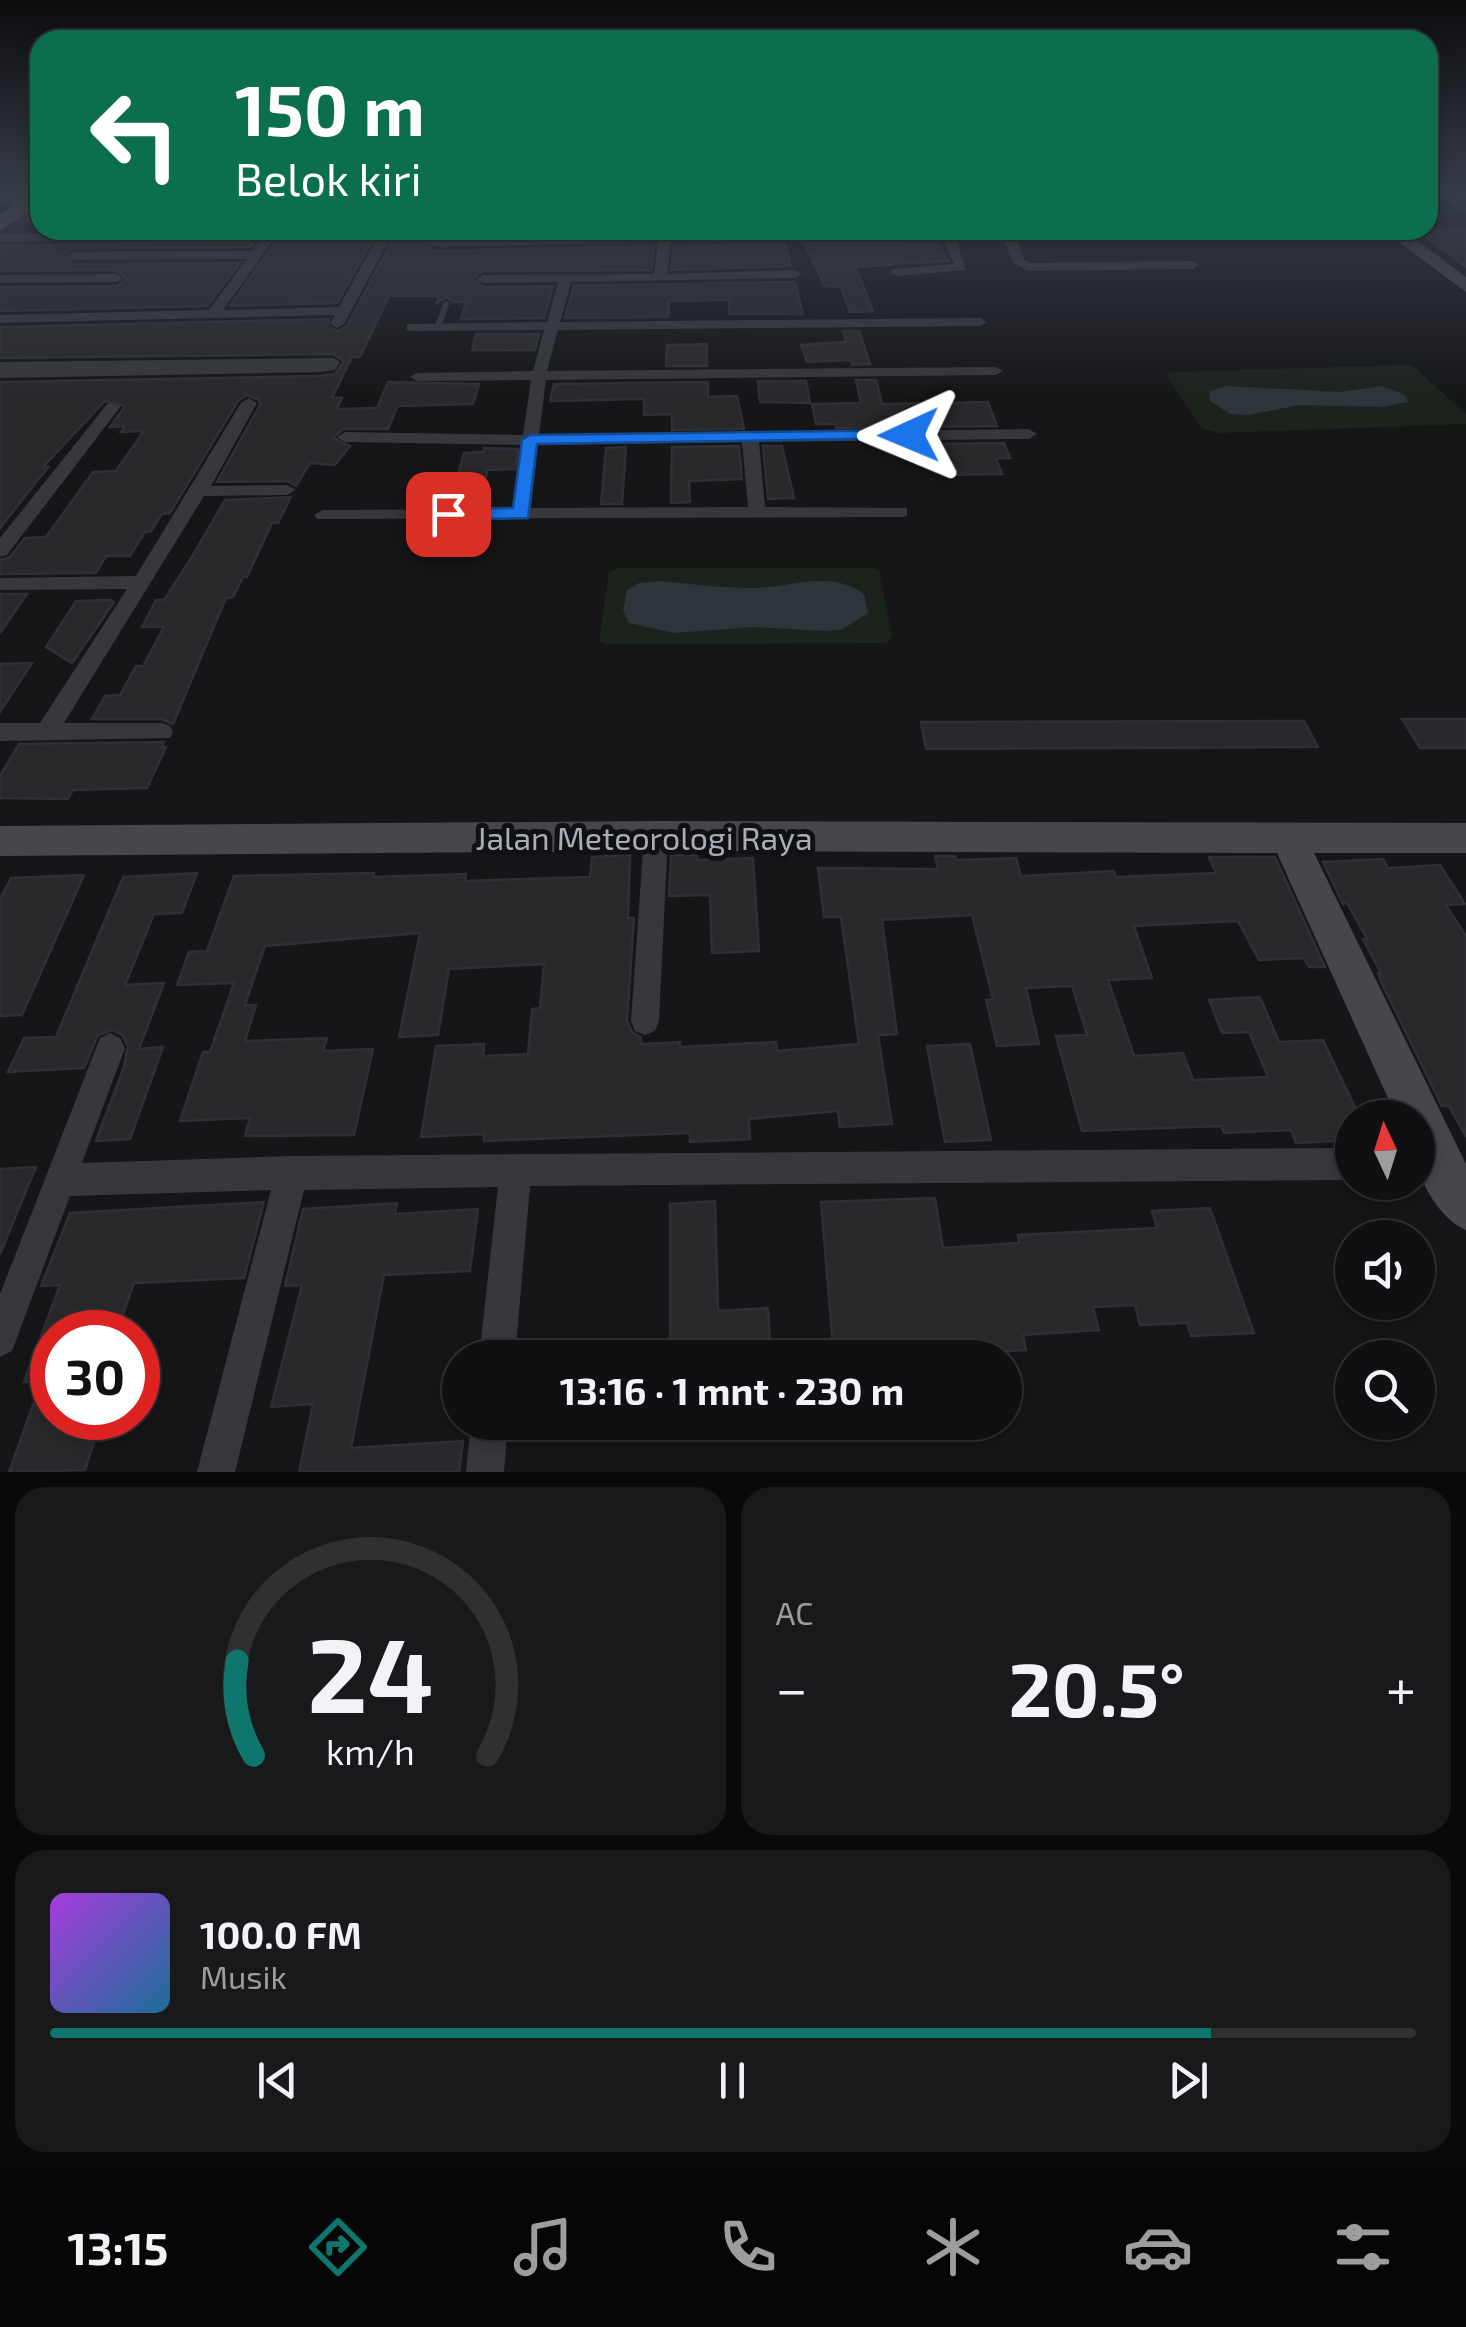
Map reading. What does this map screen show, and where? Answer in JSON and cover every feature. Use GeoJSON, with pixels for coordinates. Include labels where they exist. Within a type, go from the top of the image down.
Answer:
{"type":"FeatureCollection","features":[{"type":"Feature","properties":{"kind":"main road"},"geometry":{"type":"LineString","coordinates":[[1435,263],[1466,286]]}},
{"type":"Feature","properties":{"kind":"main road","name":"Jalan Meteorologi Raya"},"geometry":{"type":"LineString","coordinates":[[4,848],[656,836],[1466,838]]}},
{"type":"Feature","properties":{"kind":"main road"},"geometry":{"type":"LineString","coordinates":[[1288,838],[1356,976],[1404,1100]]}},
{"type":"Feature","properties":{"kind":"main road"},"geometry":{"type":"LineString","coordinates":[[1435,1170],[1466,1208]]}},
{"type":"Feature","properties":{"kind":"street"},"geometry":{"type":"LineString","coordinates":[[212,315],[250,263]]}},
{"type":"Feature","properties":{"kind":"street"},"geometry":{"type":"LineString","coordinates":[[336,326],[370,263]]}},
{"type":"Feature","properties":{"kind":"street"},"geometry":{"type":"LineString","coordinates":[[660,278],[662,263]]}},
{"type":"Feature","properties":{"kind":"street"},"geometry":{"type":"LineString","coordinates":[[897,272],[962,266],[961,263]]}},
{"type":"Feature","properties":{"kind":"street"},"geometry":{"type":"LineString","coordinates":[[1020,263],[1028,268],[1193,265]]}},
{"type":"Feature","properties":{"kind":"street"},"geometry":{"type":"LineString","coordinates":[[483,279],[796,274]]}},
{"type":"Feature","properties":{"kind":"street"},"geometry":{"type":"LineString","coordinates":[[0,279],[117,278]]}},
{"type":"Feature","properties":{"kind":"street"},"geometry":{"type":"LineString","coordinates":[[521,514],[539,375],[565,279]]}},
{"type":"Feature","properties":{"kind":"street"},"geometry":{"type":"LineString","coordinates":[[0,319],[344,311]]}},
{"type":"Feature","properties":{"kind":"street"},"geometry":{"type":"LineString","coordinates":[[412,327],[980,322]]}},
{"type":"Feature","properties":{"kind":"street"},"geometry":{"type":"LineString","coordinates":[[0,366],[124,368],[328,368],[333,362],[124,368],[0,374]]}},
{"type":"Feature","properties":{"kind":"street"},"geometry":{"type":"LineString","coordinates":[[417,377],[996,371]]}},
{"type":"Feature","properties":{"kind":"street"},"geometry":{"type":"LineString","coordinates":[[48,730],[199,492],[249,403]]}},
{"type":"Feature","properties":{"kind":"street"},"geometry":{"type":"LineString","coordinates":[[0,552],[113,406]]}},
{"type":"Feature","properties":{"kind":"street"},"geometry":{"type":"LineString","coordinates":[[345,437],[530,440],[1028,434]]}},
{"type":"Feature","properties":{"kind":"street"},"geometry":{"type":"LineString","coordinates":[[750,437],[757,513]]}},
{"type":"Feature","properties":{"kind":"street"},"geometry":{"type":"LineString","coordinates":[[199,492],[287,490]]}},
{"type":"Feature","properties":{"kind":"street"},"geometry":{"type":"LineString","coordinates":[[323,514],[901,512]]}},
{"type":"Feature","properties":{"kind":"street"},"geometry":{"type":"LineString","coordinates":[[0,584],[141,582]]}},
{"type":"Feature","properties":{"kind":"street"},"geometry":{"type":"LineString","coordinates":[[0,732],[162,732]]}},
{"type":"Feature","properties":{"kind":"street"},"geometry":{"type":"LineString","coordinates":[[645,1021],[656,836]]}},
{"type":"Feature","properties":{"kind":"street"},"geometry":{"type":"LineString","coordinates":[[0,1339],[110,1048]]}},
{"type":"Feature","properties":{"kind":"street"},"geometry":{"type":"LineString","coordinates":[[62,1180],[292,1172],[976,1170],[1335,1164]]}},
{"type":"Feature","properties":{"kind":"street"},"geometry":{"type":"LineString","coordinates":[[499,1340],[516,1170]]}},
{"type":"Feature","properties":{"kind":"street"},"geometry":{"type":"LineString","coordinates":[[216,1472],[292,1172]]}},
{"type":"Feature","properties":{"kind":"street"},"geometry":{"type":"LineString","coordinates":[[485,1472],[488,1440]]}},
{"type":"Feature","properties":{"kind":"lane"},"geometry":{"type":"LineString","coordinates":[[438,326],[446,304]]}},
{"type":"Feature","properties":{"kind":"shaded area"},"geometry":{"type":"Polygon","coordinates":[[[1406,365],[1415,368],[1466,414],[1466,424],[1220,433],[1202,429],[1166,375],[1172,372],[1406,365]]]}},
{"type":"Feature","properties":{"kind":"shaded area"},"geometry":{"type":"Polygon","coordinates":[[[1225,386],[1340,392],[1382,386],[1405,395],[1408,402],[1382,407],[1299,405],[1248,415],[1230,414],[1210,401],[1209,392],[1225,386]]]}},
{"type":"Feature","properties":{"kind":"shaded area"},"geometry":{"type":"Polygon","coordinates":[[[620,568],[873,568],[879,571],[892,636],[886,643],[605,644],[599,641],[609,572],[620,568]]]}},
{"type":"Feature","properties":{"kind":"shaded area"},"geometry":{"type":"Polygon","coordinates":[[[662,581],[749,588],[837,582],[864,594],[868,613],[843,629],[827,631],[753,627],[674,633],[629,623],[623,611],[627,590],[639,583],[662,581]]]}},
{"type":"Feature","properties":{"kind":"building"},"geometry":{"type":"Polygon","coordinates":[[[0,263],[240,263],[207,306],[0,311],[0,287],[117,286],[127,279],[117,270],[0,271],[0,263]]]}},
{"type":"Feature","properties":{"kind":"building"},"geometry":{"type":"Polygon","coordinates":[[[261,263],[360,263],[337,303],[230,306],[261,263]]]}},
{"type":"Feature","properties":{"kind":"building"},"geometry":{"type":"Polygon","coordinates":[[[381,263],[652,263],[651,270],[483,271],[473,278],[483,287],[553,286],[544,318],[461,319],[466,302],[453,302],[446,297],[437,303],[439,296],[389,296],[360,357],[352,357],[332,398],[342,398],[337,409],[377,408],[388,382],[479,384],[473,404],[398,406],[388,429],[343,429],[333,438],[350,446],[335,465],[310,463],[296,486],[287,481],[217,482],[260,405],[259,400],[247,395],[238,401],[170,513],[162,514],[151,531],[145,532],[130,556],[106,556],[96,573],[0,574],[0,560],[10,557],[25,538],[46,537],[93,472],[116,471],[144,431],[121,432],[125,426],[110,427],[125,406],[105,401],[43,467],[48,467],[0,528],[0,382],[319,376],[335,374],[344,361],[333,354],[0,358],[0,327],[329,319],[328,327],[339,331],[347,326],[381,263]]]}},
{"type":"Feature","properties":{"kind":"building"},"geometry":{"type":"Polygon","coordinates":[[[672,263],[790,263],[791,266],[671,270],[672,263]]]}},
{"type":"Feature","properties":{"kind":"building"},"geometry":{"type":"Polygon","coordinates":[[[814,263],[922,263],[856,267],[873,311],[850,312],[841,287],[825,286],[814,263]]]}},
{"type":"Feature","properties":{"kind":"building"},"geometry":{"type":"Polygon","coordinates":[[[795,282],[803,314],[729,314],[729,300],[669,301],[668,317],[565,318],[574,286],[795,282]]]}},
{"type":"Feature","properties":{"kind":"building"},"geometry":{"type":"Polygon","coordinates":[[[843,331],[859,331],[870,364],[852,365],[851,360],[807,362],[801,345],[846,342],[843,331]]]}},
{"type":"Feature","properties":{"kind":"building"},"geometry":{"type":"Polygon","coordinates":[[[476,334],[539,334],[535,350],[472,350],[476,334]]]}},
{"type":"Feature","properties":{"kind":"building"},"geometry":{"type":"Polygon","coordinates":[[[707,344],[707,366],[666,366],[667,345],[707,344]]]}},
{"type":"Feature","properties":{"kind":"building"},"geometry":{"type":"Polygon","coordinates":[[[856,380],[876,380],[882,404],[988,402],[997,426],[836,428],[836,424],[816,424],[812,404],[861,403],[856,380]]]}},
{"type":"Feature","properties":{"kind":"building"},"geometry":{"type":"Polygon","coordinates":[[[758,381],[806,381],[810,403],[760,402],[758,381]]]}},
{"type":"Feature","properties":{"kind":"building"},"geometry":{"type":"Polygon","coordinates":[[[708,382],[708,397],[737,396],[744,429],[672,430],[672,414],[644,415],[644,399],[550,401],[554,384],[708,382]]]}},
{"type":"Feature","properties":{"kind":"building"},"geometry":{"type":"Polygon","coordinates":[[[1004,443],[1010,458],[996,458],[1002,474],[944,475],[934,444],[1004,443]]]}},
{"type":"Feature","properties":{"kind":"building"},"geometry":{"type":"Polygon","coordinates":[[[739,446],[742,479],[689,481],[690,502],[671,503],[672,447],[739,446]]]}},
{"type":"Feature","properties":{"kind":"building"},"geometry":{"type":"Polygon","coordinates":[[[763,446],[782,446],[794,498],[768,499],[763,446]]]}},
{"type":"Feature","properties":{"kind":"building"},"geometry":{"type":"Polygon","coordinates":[[[626,447],[622,504],[601,504],[606,448],[626,447]]]}},
{"type":"Feature","properties":{"kind":"building"},"geometry":{"type":"Polygon","coordinates":[[[484,448],[518,449],[515,469],[487,470],[486,477],[457,478],[464,453],[483,452],[484,448]]]}},
{"type":"Feature","properties":{"kind":"building"},"geometry":{"type":"Polygon","coordinates":[[[291,497],[278,523],[272,523],[247,577],[243,577],[233,597],[226,598],[173,724],[162,719],[92,719],[105,696],[120,695],[136,666],[143,666],[164,627],[142,627],[156,600],[164,600],[225,500],[291,497]]]}},
{"type":"Feature","properties":{"kind":"building"},"geometry":{"type":"Polygon","coordinates":[[[0,594],[27,594],[0,633],[0,594]]]}},
{"type":"Feature","properties":{"kind":"building"},"geometry":{"type":"Polygon","coordinates":[[[76,601],[114,602],[72,663],[46,647],[76,601]]]}},
{"type":"Feature","properties":{"kind":"building"},"geometry":{"type":"Polygon","coordinates":[[[32,663],[0,712],[0,664],[32,663]]]}},
{"type":"Feature","properties":{"kind":"building"},"geometry":{"type":"Polygon","coordinates":[[[1402,719],[1466,719],[1466,748],[1420,748],[1402,719]]]}},
{"type":"Feature","properties":{"kind":"building"},"geometry":{"type":"Polygon","coordinates":[[[1304,721],[1318,747],[926,749],[921,722],[1304,721]]]}},
{"type":"Feature","properties":{"kind":"building"},"geometry":{"type":"Polygon","coordinates":[[[164,742],[162,747],[166,747],[147,788],[73,790],[68,799],[0,798],[0,776],[19,744],[164,742]]]}},
{"type":"Feature","properties":{"kind":"building"},"geometry":{"type":"Polygon","coordinates":[[[630,855],[628,918],[634,918],[627,1021],[632,1032],[641,1037],[641,1044],[680,1042],[680,1047],[776,1042],[777,1051],[859,1044],[841,917],[824,917],[818,868],[938,869],[935,856],[955,856],[956,860],[1016,858],[1021,876],[1114,871],[1116,877],[1216,873],[1209,857],[1275,857],[1325,967],[1309,967],[1304,958],[1259,960],[1238,921],[1134,926],[1152,978],[1108,980],[1134,1056],[1183,1053],[1193,1080],[1268,1077],[1249,1032],[1222,1033],[1209,1000],[1260,997],[1279,1042],[1323,1040],[1351,1100],[1335,1100],[1335,1141],[1296,1143],[1291,1130],[1224,1133],[1221,1126],[1082,1131],[1056,1036],[1087,1035],[1072,986],[1026,988],[1039,1044],[997,1046],[986,1000],[993,999],[972,915],[882,920],[897,1034],[878,1035],[892,1124],[840,1127],[838,1111],[749,1119],[750,1139],[690,1142],[690,1133],[484,1141],[484,1134],[421,1137],[436,1046],[484,1044],[483,1056],[528,1054],[532,1009],[540,1008],[544,964],[449,969],[438,1035],[399,1037],[420,933],[265,946],[245,1005],[256,1005],[245,1041],[327,1038],[323,1051],[373,1049],[354,1135],[245,1136],[250,1118],[180,1121],[203,1052],[210,1052],[234,983],[177,985],[189,952],[207,951],[234,876],[466,874],[465,881],[590,877],[592,857],[630,855]]]}},
{"type":"Feature","properties":{"kind":"building"},"geometry":{"type":"Polygon","coordinates":[[[671,855],[697,855],[697,860],[753,858],[759,951],[712,953],[710,895],[669,896],[671,855]]]}},
{"type":"Feature","properties":{"kind":"building"},"geometry":{"type":"Polygon","coordinates":[[[1383,859],[1388,868],[1440,865],[1465,904],[1446,905],[1466,936],[1466,1137],[1449,1106],[1442,1106],[1382,984],[1381,973],[1363,939],[1367,939],[1347,903],[1343,904],[1323,862],[1383,859]]]}},
{"type":"Feature","properties":{"kind":"building"},"geometry":{"type":"Polygon","coordinates":[[[197,873],[182,913],[154,914],[125,985],[164,983],[139,1049],[163,1047],[130,1139],[96,1141],[124,1067],[128,1046],[122,1035],[112,1030],[98,1035],[84,1068],[8,1072],[24,1038],[56,1037],[123,877],[197,873]]]}},
{"type":"Feature","properties":{"kind":"building"},"geometry":{"type":"Polygon","coordinates":[[[84,875],[22,1015],[0,1016],[0,899],[11,878],[84,875]]]}},
{"type":"Feature","properties":{"kind":"building"},"geometry":{"type":"Polygon","coordinates":[[[970,1044],[991,1140],[945,1142],[927,1046],[970,1044]]]}},
{"type":"Feature","properties":{"kind":"building"},"geometry":{"type":"Polygon","coordinates":[[[36,1167],[0,1254],[0,1169],[36,1167]]]}},
{"type":"Feature","properties":{"kind":"building"},"geometry":{"type":"Polygon","coordinates":[[[935,1198],[943,1248],[1019,1243],[1018,1235],[1157,1228],[1152,1211],[1210,1208],[1254,1333],[1191,1336],[1187,1323],[1140,1325],[1135,1305],[1093,1307],[1099,1330],[1023,1335],[1026,1350],[1022,1350],[1022,1340],[832,1340],[821,1202],[935,1198]]]}},
{"type":"Feature","properties":{"kind":"building"},"geometry":{"type":"Polygon","coordinates":[[[715,1201],[718,1311],[768,1308],[770,1340],[670,1340],[670,1204],[715,1201]]]}},
{"type":"Feature","properties":{"kind":"building"},"geometry":{"type":"Polygon","coordinates":[[[264,1202],[244,1278],[134,1283],[125,1310],[51,1310],[60,1285],[41,1286],[70,1213],[264,1202]]]}},
{"type":"Feature","properties":{"kind":"building"},"geometry":{"type":"Polygon","coordinates":[[[397,1203],[395,1214],[478,1209],[470,1271],[384,1275],[351,1448],[463,1441],[459,1472],[299,1472],[313,1404],[271,1407],[302,1285],[285,1286],[303,1209],[397,1203]]]}},
{"type":"Feature","properties":{"kind":"building"},"geometry":{"type":"Polygon","coordinates":[[[30,1413],[30,1440],[95,1440],[85,1470],[9,1472],[30,1413]]]}},
{"type":"Feature","properties":{"kind":"route"},"geometry":{"type":"LineString","coordinates":[[448,514],[521,514],[530,440],[909,435]]}}]}
